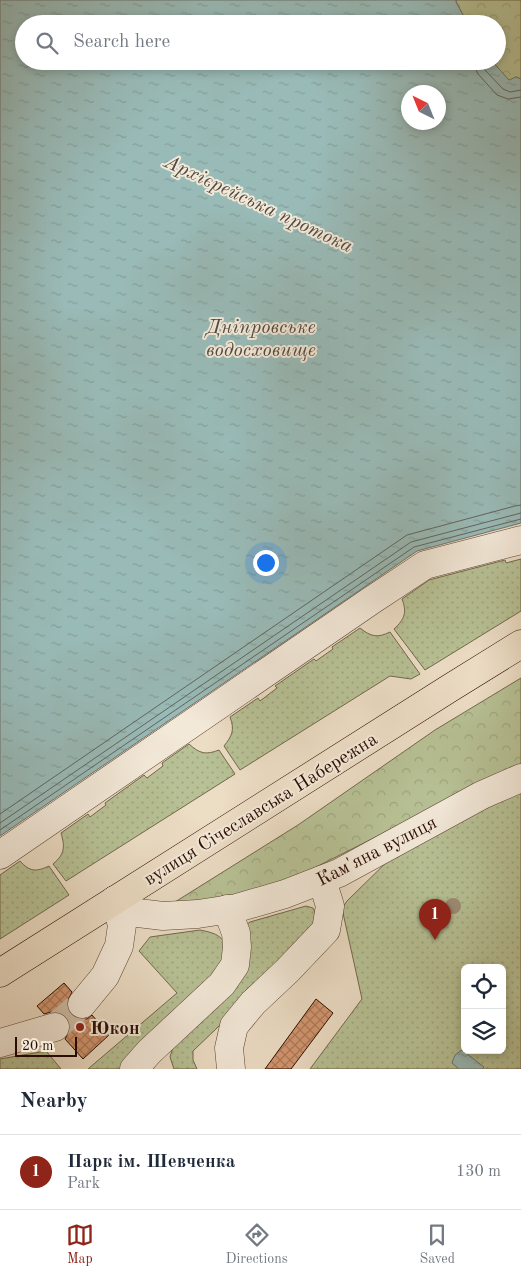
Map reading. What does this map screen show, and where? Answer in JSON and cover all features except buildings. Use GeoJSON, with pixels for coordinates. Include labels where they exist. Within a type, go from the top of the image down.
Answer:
{"type":"FeatureCollection","features":[{"type":"Feature","properties":{"kind":"main road","name":"вулиця Січеславська Набережна"},"geometry":{"type":"LineString","coordinates":[[0,973],[521,644]]}},
{"type":"Feature","properties":{"kind":"street"},"geometry":{"type":"LineString","coordinates":[[0,855],[424,565],[521,540]]}},
{"type":"Feature","properties":{"kind":"street","name":"Кам'яна вулиця"},"geometry":{"type":"LineString","coordinates":[[115,900],[138,913],[163,916],[198,914],[237,908],[284,894],[339,873],[482,794],[521,778]]}},
{"type":"Feature","properties":{"kind":"street"},"geometry":{"type":"LineString","coordinates":[[231,1069],[229,1048],[234,1026],[253,1003],[326,930],[330,906],[322,880]]}},
{"type":"Feature","properties":{"kind":"street"},"geometry":{"type":"LineString","coordinates":[[82,1004],[105,976],[119,946],[122,925],[115,900]]}},
{"type":"Feature","properties":{"kind":"street"},"geometry":{"type":"LineString","coordinates":[[134,1069],[149,1052],[222,984],[234,965],[237,947],[236,932],[227,909]]}},
{"type":"Feature","properties":{"kind":"street"},"geometry":{"type":"LineString","coordinates":[[0,1043],[55,1027]]}},
{"type":"Feature","properties":{"kind":"green space"},"geometry":{"type":"Polygon","coordinates":[[[456,0],[521,0],[521,79],[516,77],[509,81],[500,70],[506,70],[506,15],[463,15],[456,0]]]}},
{"type":"Feature","properties":{"kind":"green space"},"geometry":{"type":"Polygon","coordinates":[[[521,559],[521,611],[425,670],[394,629],[401,622],[404,615],[402,599],[429,580],[505,560],[506,563],[521,559]]]}},
{"type":"Feature","properties":{"kind":"green space"},"geometry":{"type":"Polygon","coordinates":[[[360,628],[375,636],[390,632],[420,674],[411,679],[390,676],[240,770],[224,746],[232,733],[230,717],[258,698],[260,701],[277,688],[275,686],[314,659],[316,661],[333,649],[332,647],[360,628]]]}},
{"type":"Feature","properties":{"kind":"green space"},"geometry":{"type":"Polygon","coordinates":[[[521,678],[521,766],[479,783],[286,882],[242,895],[167,907],[298,825],[435,730],[521,678]]]}},
{"type":"Feature","properties":{"kind":"green space"},"geometry":{"type":"Polygon","coordinates":[[[189,744],[203,753],[219,750],[235,774],[66,881],[53,864],[60,857],[63,850],[61,833],[88,814],[90,817],[106,805],[105,803],[144,775],[147,778],[163,766],[162,763],[189,744]]]}},
{"type":"Feature","properties":{"kind":"green space"},"geometry":{"type":"Polygon","coordinates":[[[521,787],[521,1069],[310,1069],[362,999],[343,913],[343,907],[403,846],[521,787]]]}},
{"type":"Feature","properties":{"kind":"green space"},"geometry":{"type":"Polygon","coordinates":[[[20,861],[33,870],[49,866],[69,895],[0,939],[0,875],[20,861]]]}},
{"type":"Feature","properties":{"kind":"green space"},"geometry":{"type":"Polygon","coordinates":[[[306,906],[313,908],[317,916],[319,928],[193,1051],[193,1060],[197,1069],[174,1069],[170,1057],[173,1047],[246,925],[250,922],[306,906]]]}},
{"type":"Feature","properties":{"kind":"green space"},"geometry":{"type":"Polygon","coordinates":[[[200,930],[213,933],[221,938],[230,959],[123,1069],[88,1069],[177,993],[139,951],[150,937],[200,930]]]}},
{"type":"Feature","properties":{"kind":"green space"},"geometry":{"type":"Polygon","coordinates":[[[46,1051],[61,1069],[0,1069],[0,1059],[46,1051]]]}},
{"type":"Feature","properties":{"kind":"water","name":"Дніпровське водосховище"},"geometry":{"type":"Polygon","coordinates":[[[0,0],[456,0],[463,15],[15,15],[15,70],[500,70],[509,80],[516,77],[521,79],[521,523],[417,551],[0,836],[0,0]]]}},
{"type":"Feature","properties":{"kind":"water"},"geometry":{"type":"Polygon","coordinates":[[[461,1051],[461,1054],[467,1054],[484,1067],[482,1069],[459,1069],[452,1063],[455,1055],[461,1051]]]}},
{"type":"Feature","properties":{"kind":"tunnel"},"geometry":{"type":"LineString","coordinates":[[55,1027],[82,1004]]}},
{"type":"Feature","properties":{"kind":"place","name":"Парк iм. Шевченка"},"geometry":{"type":"Point","coordinates":[435,940]}},
{"type":"Feature","properties":{"kind":"place","name":"Юкон"},"geometry":{"type":"Point","coordinates":[80,1027]}},
{"type":"Feature","properties":{"kind":"water label","name":"Архієрейська протока"},"geometry":{"type":"Point","coordinates":[259,203]}}]}
